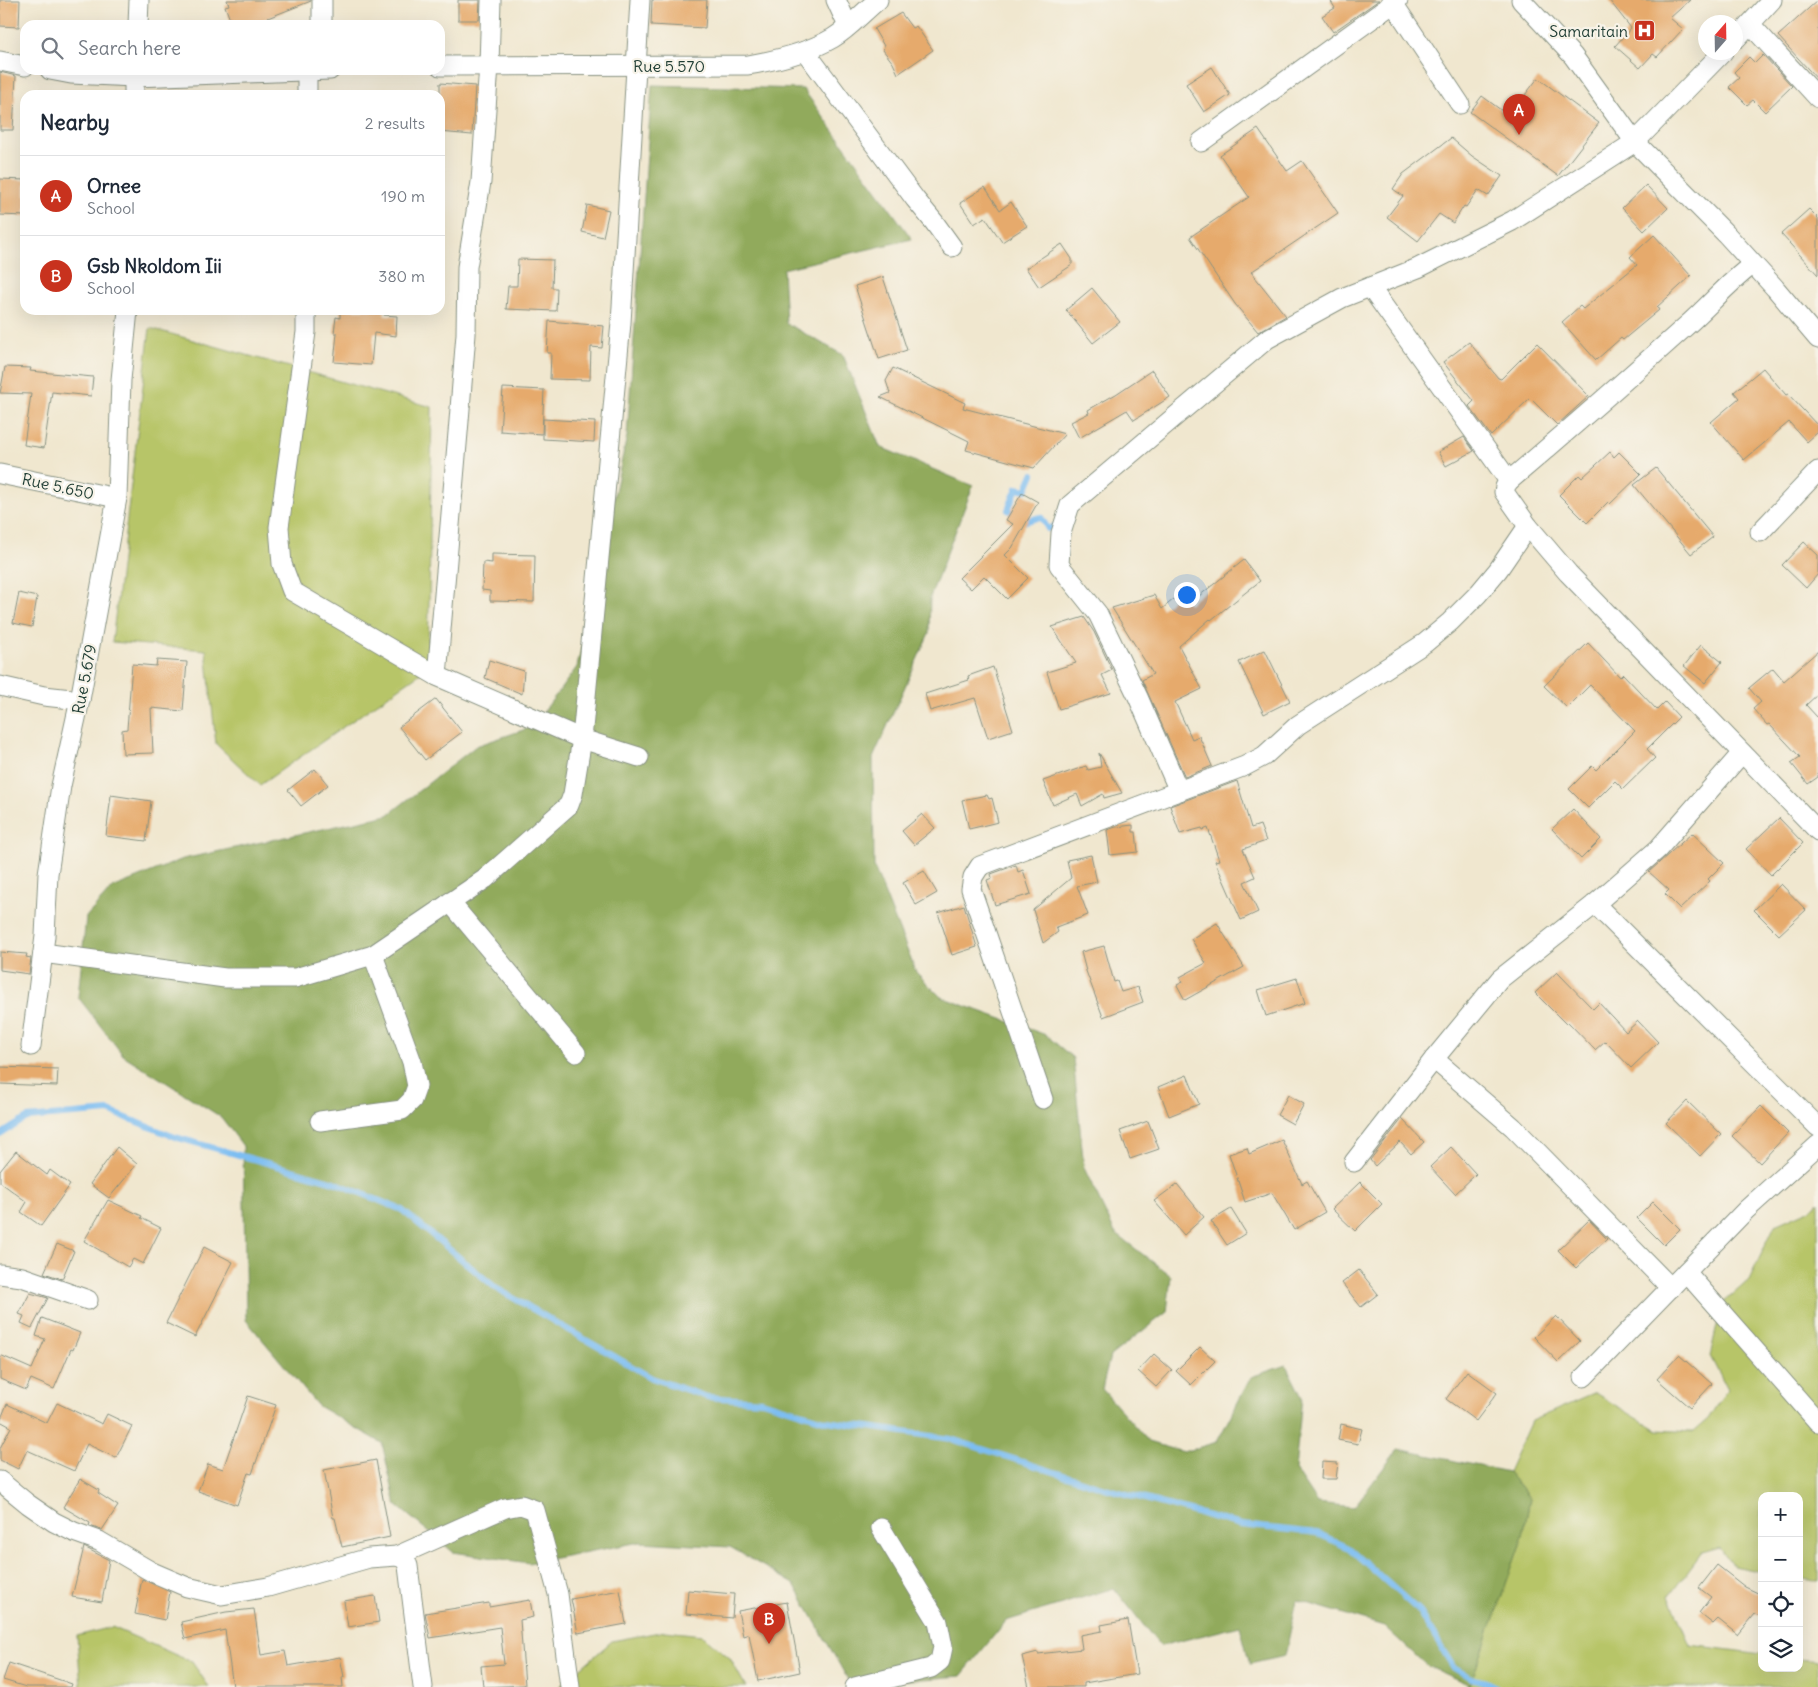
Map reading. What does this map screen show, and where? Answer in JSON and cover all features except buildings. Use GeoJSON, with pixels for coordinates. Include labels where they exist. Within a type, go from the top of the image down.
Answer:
{"type":"FeatureCollection","features":[{"type":"Feature","properties":{"kind":"street"},"geometry":{"type":"LineString","coordinates":[[138,20],[140,0]]}},
{"type":"Feature","properties":{"kind":"street"},"geometry":{"type":"LineString","coordinates":[[322,0],[322,20]]}},
{"type":"Feature","properties":{"kind":"street"},"geometry":{"type":"LineString","coordinates":[[437,676],[466,334],[467,267],[481,182],[489,65],[491,0]]}},
{"type":"Feature","properties":{"kind":"street"},"geometry":{"type":"LineString","coordinates":[[43,953],[225,978],[294,978],[374,955],[485,879],[569,805],[573,794],[582,739],[621,323],[640,0]]}},
{"type":"Feature","properties":{"kind":"street"},"geometry":{"type":"LineString","coordinates":[[836,0],[848,26]]}},
{"type":"Feature","properties":{"kind":"street","name":"Rue 5.570"},"geometry":{"type":"LineString","coordinates":[[445,66],[748,65],[776,61],[805,52],[835,37],[878,0]]}},
{"type":"Feature","properties":{"kind":"street"},"geometry":{"type":"LineString","coordinates":[[1521,0],[1573,56],[1635,142],[1726,234],[1818,338]]}},
{"type":"Feature","properties":{"kind":"street"},"geometry":{"type":"LineString","coordinates":[[1743,32],[1772,0]]}},
{"type":"Feature","properties":{"kind":"street"},"geometry":{"type":"LineString","coordinates":[[1201,142],[1394,1],[1460,104]]}},
{"type":"Feature","properties":{"kind":"street"},"geometry":{"type":"LineString","coordinates":[[1750,24],[1818,98]]}},
{"type":"Feature","properties":{"kind":"street"},"geometry":{"type":"LineString","coordinates":[[805,52],[952,247]]}},
{"type":"Feature","properties":{"kind":"street"},"geometry":{"type":"LineString","coordinates":[[1179,791],[1138,697],[1098,614],[1059,565],[1061,533],[1070,504],[1267,339],[1342,298],[1418,268],[1512,221],[1635,142],[1715,60]]}},
{"type":"Feature","properties":{"kind":"street"},"geometry":{"type":"LineString","coordinates":[[0,61],[20,65]]}},
{"type":"Feature","properties":{"kind":"street"},"geometry":{"type":"LineString","coordinates":[[80,75],[134,81],[244,75]]}},
{"type":"Feature","properties":{"kind":"street"},"geometry":{"type":"LineString","coordinates":[[309,90],[315,75]]}},
{"type":"Feature","properties":{"kind":"street"},"geometry":{"type":"LineString","coordinates":[[1752,265],[1590,412],[1509,481],[1504,492],[1528,526],[1568,573],[1818,831]]}},
{"type":"Feature","properties":{"kind":"street"},"geometry":{"type":"LineString","coordinates":[[1370,287],[1509,481]]}},
{"type":"Feature","properties":{"kind":"street","name":"Rue 5.679"},"geometry":{"type":"LineString","coordinates":[[31,1046],[43,953],[50,864],[61,786],[80,700],[117,498],[121,380],[128,315]]}},
{"type":"Feature","properties":{"kind":"street"},"geometry":{"type":"LineString","coordinates":[[306,315],[306,332],[278,527],[282,564],[292,592],[437,676],[582,739],[639,757]]}},
{"type":"Feature","properties":{"kind":"street"},"geometry":{"type":"LineString","coordinates":[[1760,532],[1818,471]]}},
{"type":"Feature","properties":{"kind":"street","name":"Rue 5.650"},"geometry":{"type":"LineString","coordinates":[[0,474],[117,498]]}},
{"type":"Feature","properties":{"kind":"street"},"geometry":{"type":"LineString","coordinates":[[1043,1099],[971,888],[973,877],[980,866],[1245,766],[1264,756],[1298,726],[1425,643],[1450,622],[1478,594],[1498,570],[1528,526]]}},
{"type":"Feature","properties":{"kind":"street"},"geometry":{"type":"LineString","coordinates":[[0,686],[44,696],[80,700]]}},
{"type":"Feature","properties":{"kind":"street"},"geometry":{"type":"LineString","coordinates":[[1354,1162],[1434,1059],[1500,979],[1595,904],[1658,849],[1742,753]]}},
{"type":"Feature","properties":{"kind":"street"},"geometry":{"type":"LineString","coordinates":[[450,902],[576,1053]]}},
{"type":"Feature","properties":{"kind":"street"},"geometry":{"type":"LineString","coordinates":[[1595,904],[1818,1127]]}},
{"type":"Feature","properties":{"kind":"street"},"geometry":{"type":"LineString","coordinates":[[320,1121],[402,1110],[412,1100],[417,1086],[412,1062],[374,955]]}},
{"type":"Feature","properties":{"kind":"street"},"geometry":{"type":"LineString","coordinates":[[1434,1059],[1513,1127],[1671,1288]]}},
{"type":"Feature","properties":{"kind":"street"},"geometry":{"type":"LineString","coordinates":[[1584,1377],[1746,1210],[1818,1144]]}},
{"type":"Feature","properties":{"kind":"street"},"geometry":{"type":"LineString","coordinates":[[1686,1272],[1818,1422]]}},
{"type":"Feature","properties":{"kind":"street"},"geometry":{"type":"LineString","coordinates":[[0,1274],[22,1277],[88,1300]]}},
{"type":"Feature","properties":{"kind":"street"},"geometry":{"type":"LineString","coordinates":[[0,1481],[34,1509],[54,1522],[99,1541],[152,1572],[178,1584],[222,1595],[268,1587],[369,1558],[397,1556],[505,1508],[521,1505],[535,1510],[558,1594],[570,1687]]}},
{"type":"Feature","properties":{"kind":"street"},"geometry":{"type":"LineString","coordinates":[[855,1687],[932,1668],[940,1661],[943,1647],[938,1622],[881,1528]]}},
{"type":"Feature","properties":{"kind":"street"},"geometry":{"type":"LineString","coordinates":[[397,1556],[405,1559],[408,1566],[423,1687]]}},
{"type":"Feature","properties":{"kind":"green space"},"geometry":{"type":"Polygon","coordinates":[[[652,85],[803,89],[912,239],[783,269],[786,323],[843,355],[880,447],[973,486],[930,597],[929,633],[873,758],[874,867],[916,972],[941,997],[1046,1035],[1073,1058],[1084,1168],[1115,1233],[1171,1276],[1167,1312],[1110,1356],[1102,1389],[1149,1442],[1183,1452],[1217,1442],[1251,1377],[1286,1365],[1302,1397],[1295,1470],[1317,1503],[1354,1507],[1398,1449],[1508,1472],[1530,1499],[1523,1536],[1470,1685],[1427,1666],[1384,1626],[1297,1600],[1285,1656],[1250,1664],[1240,1626],[1160,1646],[1114,1588],[1006,1621],[961,1676],[851,1685],[794,1584],[730,1547],[640,1542],[529,1563],[453,1552],[396,1505],[382,1443],[318,1406],[246,1320],[243,1146],[221,1117],[123,1055],[78,997],[86,917],[112,888],[183,859],[388,815],[476,746],[532,727],[577,667],[627,436],[652,85]]]}},
{"type":"Feature","properties":{"kind":"green space"},"geometry":{"type":"Polygon","coordinates":[[[150,328],[432,407],[428,668],[260,785],[216,744],[206,650],[112,642],[150,328]]]}},
{"type":"Feature","properties":{"kind":"green space"},"geometry":{"type":"Polygon","coordinates":[[[1818,1202],[1818,1582],[1803,1579],[1803,1492],[1758,1492],[1758,1571],[1733,1566],[1720,1547],[1702,1552],[1669,1596],[1690,1645],[1758,1654],[1758,1672],[1803,1672],[1803,1659],[1818,1661],[1818,1687],[1473,1687],[1470,1685],[1523,1536],[1530,1499],[1508,1472],[1531,1421],[1595,1393],[1657,1430],[1693,1432],[1708,1419],[1727,1389],[1710,1356],[1722,1304],[1749,1280],[1775,1225],[1811,1209],[1818,1202]]]}},
{"type":"Feature","properties":{"kind":"green space"},"geometry":{"type":"Polygon","coordinates":[[[112,1627],[192,1662],[209,1687],[81,1687],[77,1636],[112,1627]]]}},
{"type":"Feature","properties":{"kind":"green space"},"geometry":{"type":"Polygon","coordinates":[[[665,1631],[702,1635],[730,1658],[746,1687],[559,1687],[612,1641],[665,1631]]]}},
{"type":"Feature","properties":{"kind":"waterway"},"geometry":{"type":"LineString","coordinates":[[1033,474],[1026,490],[1017,488],[1008,510],[1019,515],[1023,522],[1041,517],[1048,529],[1058,525]]}},
{"type":"Feature","properties":{"kind":"waterway"},"geometry":{"type":"LineString","coordinates":[[0,1135],[27,1118],[109,1111],[175,1137],[334,1182],[402,1210],[496,1288],[652,1378],[707,1397],[762,1401],[827,1421],[951,1439],[1101,1487],[1241,1525],[1317,1533],[1349,1548],[1418,1610],[1454,1668],[1471,1678],[1496,1687]]}},
{"type":"Feature","properties":{"kind":"place","name":"Samaritain"},"geometry":{"type":"Point","coordinates":[1644,31]}},
{"type":"Feature","properties":{"kind":"place","name":"Ornee"},"geometry":{"type":"Point","coordinates":[1519,135]}},
{"type":"Feature","properties":{"kind":"place","name":"Gsb Nkoldom Iii"},"geometry":{"type":"Point","coordinates":[769,1644]}}]}
